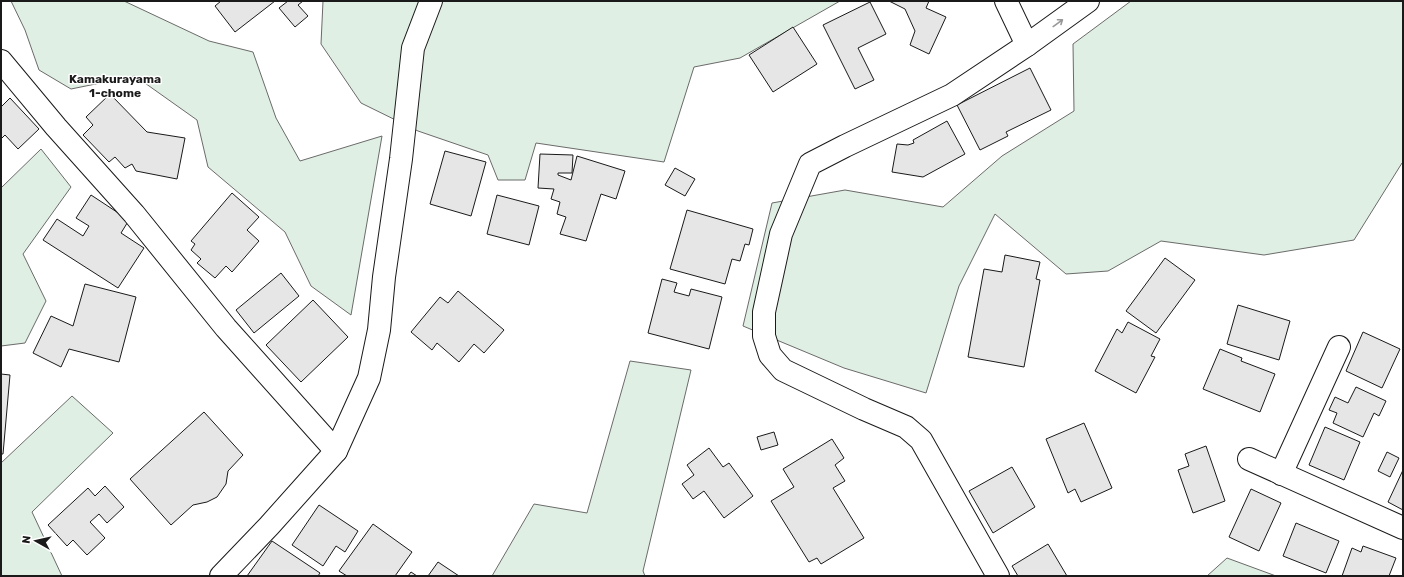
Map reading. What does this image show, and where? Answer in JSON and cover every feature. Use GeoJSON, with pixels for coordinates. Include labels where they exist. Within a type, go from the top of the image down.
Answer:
{"type":"FeatureCollection","features":[{"type":"Feature","properties":{"kind":"street"},"geometry":{"type":"LineString","coordinates":[[221,576],[269,526],[336,451],[369,378],[379,330],[384,277],[401,159],[413,48],[431,1]]}},
{"type":"Feature","properties":{"kind":"street"},"geometry":{"type":"LineString","coordinates":[[1006,1],[1027,45]]}},
{"type":"Feature","properties":{"kind":"street"},"geometry":{"type":"LineString","coordinates":[[998,576],[920,440],[906,427],[864,409],[783,370],[770,355],[764,336],[764,312],[781,234],[810,164],[952,95],[1027,45],[1088,1]]}},
{"type":"Feature","properties":{"kind":"street"},"geometry":{"type":"LineString","coordinates":[[1,61],[56,127],[134,214],[226,328],[336,451]]}},
{"type":"Feature","properties":{"kind":"street"},"geometry":{"type":"LineString","coordinates":[[1281,474],[1339,347]]}},
{"type":"Feature","properties":{"kind":"street"},"geometry":{"type":"LineString","coordinates":[[1249,459],[1403,528]]}},
{"type":"Feature","properties":{"kind":"green space"},"geometry":{"type":"Polygon","coordinates":[[[11,1],[124,1],[209,41],[253,52],[276,118],[300,161],[382,136],[351,315],[311,286],[285,232],[208,167],[197,120],[135,76],[71,89],[39,70],[25,30],[11,1]]]}},
{"type":"Feature","properties":{"kind":"green space"},"geometry":{"type":"Polygon","coordinates":[[[323,1],[840,1],[740,58],[694,67],[664,162],[536,143],[525,180],[498,180],[488,155],[418,131],[361,103],[321,44],[323,1]]]}},
{"type":"Feature","properties":{"kind":"green space"},"geometry":{"type":"Polygon","coordinates":[[[1131,1],[1403,1],[1403,163],[1354,240],[1264,255],[1161,241],[1108,271],[1066,274],[995,214],[959,286],[926,393],[844,368],[743,326],[772,203],[845,190],[943,207],[1002,156],[1074,111],[1073,44],[1131,1]]]}},
{"type":"Feature","properties":{"kind":"green space"},"geometry":{"type":"Polygon","coordinates":[[[41,149],[71,187],[23,254],[46,301],[25,343],[1,346],[1,188],[41,149]]]}},
{"type":"Feature","properties":{"kind":"green space"},"geometry":{"type":"Polygon","coordinates":[[[630,361],[691,370],[643,571],[645,576],[492,576],[534,504],[587,513],[630,361]]]}},
{"type":"Feature","properties":{"kind":"green space"},"geometry":{"type":"Polygon","coordinates":[[[72,396],[113,433],[32,512],[62,576],[1,576],[1,463],[72,396]]]}},
{"type":"Feature","properties":{"kind":"green space"},"geometry":{"type":"Polygon","coordinates":[[[1227,558],[1276,576],[1207,576],[1227,558]]]}},
{"type":"Feature","properties":{"kind":"building"},"geometry":{"type":"Polygon","coordinates":[[[221,1],[275,1],[235,32],[215,6],[221,1]]]}},
{"type":"Feature","properties":{"kind":"building"},"geometry":{"type":"Polygon","coordinates":[[[288,1],[303,1],[298,5],[308,16],[295,27],[279,8],[288,1]]]}},
{"type":"Feature","properties":{"kind":"building"},"geometry":{"type":"Polygon","coordinates":[[[889,1],[929,1],[926,8],[946,17],[929,54],[910,45],[915,31],[905,9],[889,1]]]}},
{"type":"Feature","properties":{"kind":"building"},"geometry":{"type":"Polygon","coordinates":[[[870,2],[886,34],[858,48],[874,80],[855,89],[823,25],[870,2]]]}},
{"type":"Feature","properties":{"kind":"building"},"geometry":{"type":"Polygon","coordinates":[[[793,27],[817,64],[773,92],[749,55],[793,27]]]}},
{"type":"Feature","properties":{"kind":"building"},"geometry":{"type":"Polygon","coordinates":[[[1030,68],[1051,110],[1006,132],[1008,136],[980,150],[957,105],[1030,68]]]}},
{"type":"Feature","properties":{"kind":"building"},"geometry":{"type":"Polygon","coordinates":[[[110,94],[147,132],[185,138],[177,179],[136,171],[132,164],[125,168],[115,157],[109,162],[83,135],[93,125],[86,117],[110,94]]]}},
{"type":"Feature","properties":{"kind":"building"},"geometry":{"type":"Polygon","coordinates":[[[10,98],[39,129],[18,149],[5,135],[1,139],[1,107],[10,98]]]}},
{"type":"Feature","properties":{"kind":"building"},"geometry":{"type":"Polygon","coordinates":[[[947,121],[965,154],[923,177],[892,172],[897,144],[908,145],[914,143],[913,140],[947,121]]]}},
{"type":"Feature","properties":{"kind":"building"},"geometry":{"type":"Polygon","coordinates":[[[445,151],[486,162],[471,216],[430,204],[445,151]]]}},
{"type":"Feature","properties":{"kind":"building"},"geometry":{"type":"Polygon","coordinates":[[[540,154],[573,155],[572,173],[558,173],[558,175],[571,180],[577,156],[625,171],[616,199],[601,194],[586,241],[560,234],[566,217],[557,214],[560,202],[551,199],[554,189],[538,188],[540,154]]]}},
{"type":"Feature","properties":{"kind":"building"},"geometry":{"type":"Polygon","coordinates":[[[675,168],[695,179],[685,196],[665,185],[675,168]]]}},
{"type":"Feature","properties":{"kind":"building"},"geometry":{"type":"Polygon","coordinates":[[[232,193],[259,217],[247,230],[259,241],[232,272],[226,266],[215,278],[197,263],[201,259],[191,250],[195,244],[191,241],[232,193]]]}},
{"type":"Feature","properties":{"kind":"building"},"geometry":{"type":"Polygon","coordinates":[[[91,195],[129,220],[121,233],[144,248],[118,288],[43,240],[57,219],[83,236],[89,226],[76,218],[91,195]]]}},
{"type":"Feature","properties":{"kind":"building"},"geometry":{"type":"Polygon","coordinates":[[[497,195],[539,206],[529,245],[487,234],[497,195]]]}},
{"type":"Feature","properties":{"kind":"building"},"geometry":{"type":"Polygon","coordinates":[[[687,210],[753,229],[749,245],[745,244],[740,261],[732,259],[725,284],[670,269],[687,210]]]}},
{"type":"Feature","properties":{"kind":"building"},"geometry":{"type":"Polygon","coordinates":[[[1005,255],[1040,262],[1036,279],[1040,280],[1024,367],[968,357],[984,269],[1002,272],[1005,255]]]}},
{"type":"Feature","properties":{"kind":"building"},"geometry":{"type":"Polygon","coordinates":[[[1165,258],[1195,280],[1156,333],[1126,311],[1165,258]]]}},
{"type":"Feature","properties":{"kind":"building"},"geometry":{"type":"Polygon","coordinates":[[[281,273],[299,296],[254,333],[236,310],[281,273]]]}},
{"type":"Feature","properties":{"kind":"building"},"geometry":{"type":"Polygon","coordinates":[[[662,279],[677,283],[674,292],[689,296],[691,289],[722,297],[709,349],[648,333],[662,279]]]}},
{"type":"Feature","properties":{"kind":"building"},"geometry":{"type":"Polygon","coordinates":[[[85,284],[136,297],[119,362],[69,349],[61,367],[33,353],[51,316],[73,326],[85,284]]]}},
{"type":"Feature","properties":{"kind":"building"},"geometry":{"type":"Polygon","coordinates":[[[458,291],[504,330],[484,353],[474,344],[459,362],[437,343],[432,350],[411,332],[440,297],[448,303],[458,291]]]}},
{"type":"Feature","properties":{"kind":"building"},"geometry":{"type":"Polygon","coordinates":[[[313,300],[348,337],[301,382],[266,345],[313,300]]]}},
{"type":"Feature","properties":{"kind":"building"},"geometry":{"type":"Polygon","coordinates":[[[1238,305],[1290,321],[1279,360],[1227,344],[1238,305]]]}},
{"type":"Feature","properties":{"kind":"building"},"geometry":{"type":"Polygon","coordinates":[[[1128,322],[1160,339],[1151,356],[1155,357],[1136,393],[1095,371],[1117,329],[1122,333],[1128,322]]]}},
{"type":"Feature","properties":{"kind":"building"},"geometry":{"type":"Polygon","coordinates":[[[1363,332],[1400,349],[1382,388],[1346,371],[1363,332]]]}},
{"type":"Feature","properties":{"kind":"building"},"geometry":{"type":"Polygon","coordinates":[[[1220,349],[1242,358],[1241,361],[1275,374],[1260,412],[1203,389],[1220,349]]]}},
{"type":"Feature","properties":{"kind":"building"},"geometry":{"type":"Polygon","coordinates":[[[1,374],[10,375],[3,454],[1,454],[1,374]]]}},
{"type":"Feature","properties":{"kind":"building"},"geometry":{"type":"Polygon","coordinates":[[[1356,387],[1386,401],[1379,416],[1374,413],[1363,437],[1333,423],[1337,413],[1329,410],[1335,397],[1348,403],[1356,387]]]}},
{"type":"Feature","properties":{"kind":"building"},"geometry":{"type":"Polygon","coordinates":[[[204,412],[243,455],[228,471],[226,484],[217,497],[207,502],[193,505],[171,525],[130,479],[204,412]]]}},
{"type":"Feature","properties":{"kind":"building"},"geometry":{"type":"Polygon","coordinates":[[[1084,423],[1112,488],[1081,502],[1075,489],[1068,493],[1046,439],[1084,423]]]}},
{"type":"Feature","properties":{"kind":"building"},"geometry":{"type":"Polygon","coordinates":[[[1325,427],[1360,442],[1344,480],[1309,465],[1325,427]]]}},
{"type":"Feature","properties":{"kind":"building"},"geometry":{"type":"Polygon","coordinates":[[[774,432],[778,445],[761,450],[757,437],[774,432]]]}},
{"type":"Feature","properties":{"kind":"building"},"geometry":{"type":"Polygon","coordinates":[[[832,439],[844,458],[835,465],[845,481],[833,488],[864,538],[821,564],[817,558],[809,562],[771,501],[794,487],[783,469],[832,439]]]}},
{"type":"Feature","properties":{"kind":"building"},"geometry":{"type":"Polygon","coordinates":[[[1206,446],[1225,501],[1193,513],[1178,470],[1189,466],[1185,454],[1206,446]]]}},
{"type":"Feature","properties":{"kind":"building"},"geometry":{"type":"Polygon","coordinates":[[[709,448],[723,467],[729,463],[753,496],[724,518],[704,491],[693,499],[682,484],[694,475],[687,465],[709,448]]]}},
{"type":"Feature","properties":{"kind":"building"},"geometry":{"type":"Polygon","coordinates":[[[1387,452],[1399,458],[1390,477],[1378,471],[1387,452]]]}},
{"type":"Feature","properties":{"kind":"building"},"geometry":{"type":"Polygon","coordinates":[[[1012,467],[1035,507],[993,533],[969,491],[1012,467]]]}},
{"type":"Feature","properties":{"kind":"building"},"geometry":{"type":"Polygon","coordinates":[[[1403,470],[1403,510],[1388,502],[1403,470]]]}},
{"type":"Feature","properties":{"kind":"building"},"geometry":{"type":"Polygon","coordinates":[[[105,486],[124,507],[107,523],[99,514],[90,522],[105,538],[87,555],[73,540],[67,546],[48,525],[88,488],[95,496],[105,486]]]}},
{"type":"Feature","properties":{"kind":"building"},"geometry":{"type":"Polygon","coordinates":[[[1251,489],[1281,503],[1259,551],[1229,537],[1251,489]]]}},
{"type":"Feature","properties":{"kind":"building"},"geometry":{"type":"Polygon","coordinates":[[[319,505],[358,531],[345,552],[336,546],[323,566],[292,545],[319,505]]]}},
{"type":"Feature","properties":{"kind":"building"},"geometry":{"type":"Polygon","coordinates":[[[1296,523],[1339,541],[1326,573],[1283,556],[1296,523]]]}},
{"type":"Feature","properties":{"kind":"building"},"geometry":{"type":"Polygon","coordinates":[[[373,524],[412,552],[395,576],[347,576],[339,571],[373,524]]]}},
{"type":"Feature","properties":{"kind":"building"},"geometry":{"type":"Polygon","coordinates":[[[272,541],[320,573],[318,576],[247,576],[272,541]]]}},
{"type":"Feature","properties":{"kind":"building"},"geometry":{"type":"Polygon","coordinates":[[[1048,544],[1067,576],[1018,576],[1012,566],[1048,544]]]}},
{"type":"Feature","properties":{"kind":"building"},"geometry":{"type":"Polygon","coordinates":[[[1363,546],[1396,558],[1389,576],[1342,576],[1352,548],[1361,552],[1363,546]]]}},
{"type":"Feature","properties":{"kind":"building"},"geometry":{"type":"Polygon","coordinates":[[[438,562],[459,576],[428,576],[438,562]]]}},
{"type":"Feature","properties":{"kind":"building"},"geometry":{"type":"Polygon","coordinates":[[[411,572],[417,576],[408,576],[411,572]]]}},
{"type":"Feature","properties":{"kind":"district","name":"Kamakurayama 1-chome"},"geometry":{"type":"Point","coordinates":[115,86]}}]}
